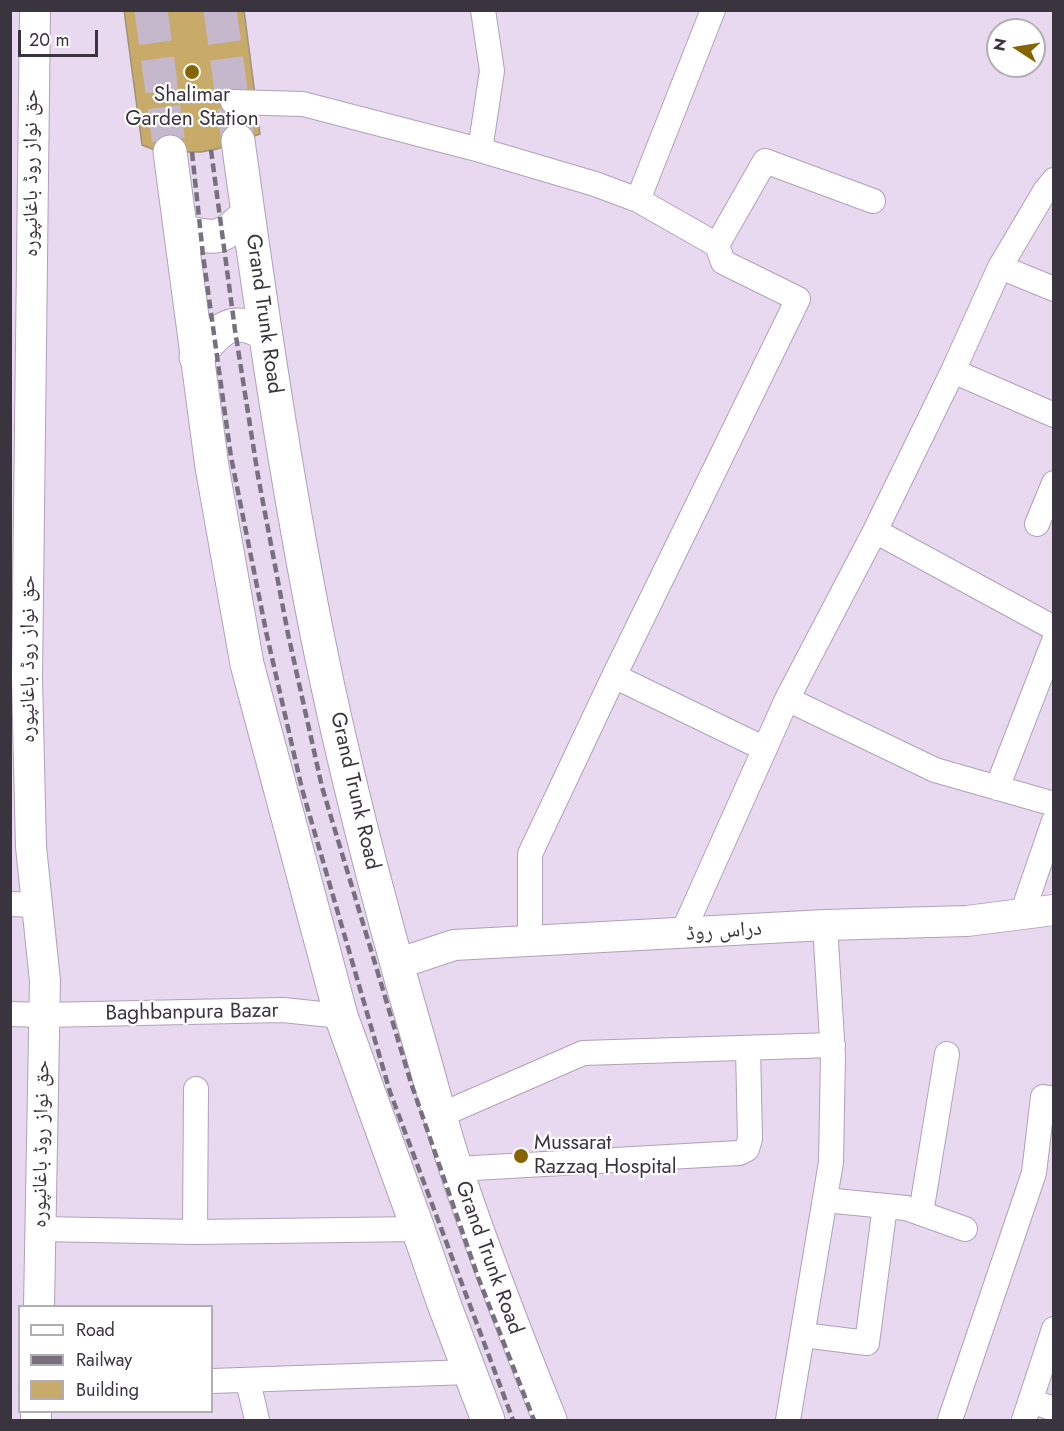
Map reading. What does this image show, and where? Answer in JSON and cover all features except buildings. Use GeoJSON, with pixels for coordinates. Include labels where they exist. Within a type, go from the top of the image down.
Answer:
{"type":"FeatureCollection","features":[{"type":"Feature","properties":{"kind":"main road","name":"Grand Trunk Road"},"geometry":{"type":"LineString","coordinates":[[238,141],[264,333],[289,485],[319,642],[368,854],[456,1169],[494,1277],[550,1420]]}},
{"type":"Feature","properties":{"kind":"main road"},"geometry":{"type":"LineString","coordinates":[[170,152],[213,478],[247,664],[341,1016],[488,1420]]}},
{"type":"Feature","properties":{"kind":"main road"},"geometry":{"type":"LineString","coordinates":[[181,231],[204,237],[222,236],[248,213]]}},
{"type":"Feature","properties":{"kind":"main road"},"geometry":{"type":"LineString","coordinates":[[196,357],[220,329],[235,324],[251,326],[264,333]]}},
{"type":"Feature","properties":{"kind":"street","name":"حق نواز روڈ باغانپورہ"},"geometry":{"type":"LineString","coordinates":[[34,10],[21,343],[27,678],[21,846],[24,904],[45,981],[39,1305]]}},
{"type":"Feature","properties":{"kind":"street"},"geometry":{"type":"LineString","coordinates":[[480,150],[492,70],[483,10]]}},
{"type":"Feature","properties":{"kind":"street"},"geometry":{"type":"LineString","coordinates":[[638,200],[713,10]]}},
{"type":"Feature","properties":{"kind":"street"},"geometry":{"type":"LineString","coordinates":[[233,102],[303,104],[480,150],[595,184],[638,200],[717,245],[723,262],[798,299],[614,675],[530,854],[530,942]]}},
{"type":"Feature","properties":{"kind":"street"},"geometry":{"type":"LineString","coordinates":[[717,245],[765,161],[873,201]]}},
{"type":"Feature","properties":{"kind":"street"},"geometry":{"type":"LineString","coordinates":[[682,934],[787,699],[875,531],[953,371],[1000,267],[1053,180]]}},
{"type":"Feature","properties":{"kind":"street"},"geometry":{"type":"LineString","coordinates":[[1000,267],[1053,289]]}},
{"type":"Feature","properties":{"kind":"street"},"geometry":{"type":"LineString","coordinates":[[953,371],[1053,415]]}},
{"type":"Feature","properties":{"kind":"street"},"geometry":{"type":"LineString","coordinates":[[1037,524],[1053,483]]}},
{"type":"Feature","properties":{"kind":"street"},"geometry":{"type":"LineString","coordinates":[[875,531],[1053,628]]}},
{"type":"Feature","properties":{"kind":"street"},"geometry":{"type":"LineString","coordinates":[[997,788],[1053,641]]}},
{"type":"Feature","properties":{"kind":"street"},"geometry":{"type":"LineString","coordinates":[[614,675],[765,749]]}},
{"type":"Feature","properties":{"kind":"street"},"geometry":{"type":"LineString","coordinates":[[787,699],[935,770],[1053,804]]}},
{"type":"Feature","properties":{"kind":"street"},"geometry":{"type":"LineString","coordinates":[[1022,914],[1053,821]]}},
{"type":"Feature","properties":{"kind":"street","name":"دراس روڈ"},"geometry":{"type":"LineString","coordinates":[[397,964],[454,945],[967,921],[1053,910]]}},
{"type":"Feature","properties":{"kind":"street"},"geometry":{"type":"LineString","coordinates":[[788,1420],[831,1162],[832,1045],[825,926]]}},
{"type":"Feature","properties":{"kind":"street","name":"Baghbanpura Bazar"},"geometry":{"type":"LineString","coordinates":[[10,1014],[284,1010],[341,1016]]}},
{"type":"Feature","properties":{"kind":"street"},"geometry":{"type":"LineString","coordinates":[[441,1115],[583,1053],[832,1045]]}},
{"type":"Feature","properties":{"kind":"street"},"geometry":{"type":"LineString","coordinates":[[456,1169],[739,1154],[747,1149],[750,1139],[748,1048]]}},
{"type":"Feature","properties":{"kind":"street"},"geometry":{"type":"LineString","coordinates":[[921,1213],[947,1054]]}},
{"type":"Feature","properties":{"kind":"street"},"geometry":{"type":"LineString","coordinates":[[195,1232],[196,1089]]}},
{"type":"Feature","properties":{"kind":"street"},"geometry":{"type":"LineString","coordinates":[[950,1420],[1034,1173],[1043,1097],[1053,1099]]}},
{"type":"Feature","properties":{"kind":"street"},"geometry":{"type":"LineString","coordinates":[[825,1200],[906,1208],[965,1229]]}},
{"type":"Feature","properties":{"kind":"street"},"geometry":{"type":"LineString","coordinates":[[803,1335],[867,1343],[885,1206]]}},
{"type":"Feature","properties":{"kind":"street"},"geometry":{"type":"LineString","coordinates":[[41,1228],[195,1232],[418,1229]]}},
{"type":"Feature","properties":{"kind":"street"},"geometry":{"type":"LineString","coordinates":[[1053,1329],[1027,1411],[1053,1409]]}},
{"type":"Feature","properties":{"kind":"street"},"geometry":{"type":"LineString","coordinates":[[213,1381],[469,1372]]}},
{"type":"Feature","properties":{"kind":"street"},"geometry":{"type":"LineString","coordinates":[[248,1381],[257,1420]]}},
{"type":"Feature","properties":{"kind":"tunnel"},"geometry":{"type":"LineString","coordinates":[[151,10],[170,152]]}},
{"type":"Feature","properties":{"kind":"tunnel"},"geometry":{"type":"LineString","coordinates":[[220,10],[238,141]]}},
{"type":"Feature","properties":{"kind":"railway"},"geometry":{"type":"LineString","coordinates":[[211,150],[235,330],[258,476],[288,634],[322,787],[411,1083],[478,1277],[534,1420]]}},
{"type":"Feature","properties":{"kind":"railway"},"geometry":{"type":"LineString","coordinates":[[192,152],[203,255],[231,457],[267,636],[302,789],[390,1092],[513,1420]]}},
{"type":"Feature","properties":{"kind":"place","name":"Shalimar Garden Station"},"geometry":{"type":"Point","coordinates":[192,72]}},
{"type":"Feature","properties":{"kind":"place","name":"Mussarat Razzaq Hospital"},"geometry":{"type":"Point","coordinates":[521,1156]}}]}
